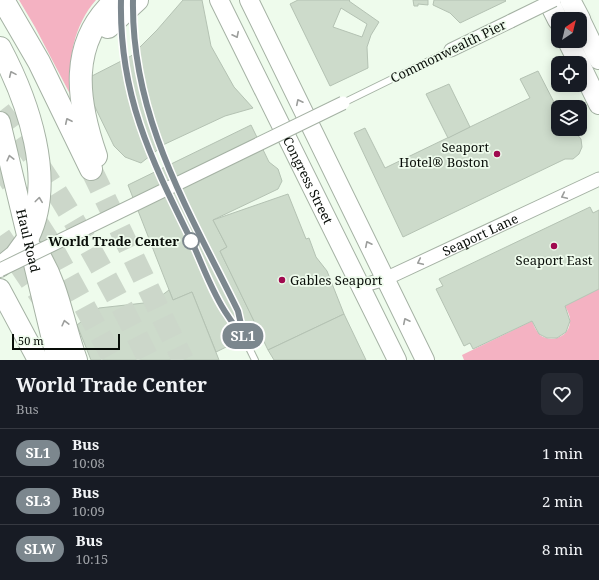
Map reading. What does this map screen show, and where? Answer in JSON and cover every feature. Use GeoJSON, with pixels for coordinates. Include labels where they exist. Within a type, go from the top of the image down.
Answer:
{"type":"FeatureCollection","features":[{"type":"Feature","properties":{"kind":"highway"},"geometry":{"type":"LineString","coordinates":[[3,0],[39,62],[95,167],[80,74],[84,46],[98,18],[116,0]]}},
{"type":"Feature","properties":{"kind":"highway"},"geometry":{"type":"LineString","coordinates":[[83,100],[84,75],[95,47],[113,21],[137,0]]}},
{"type":"Feature","properties":{"kind":"highway"},"geometry":{"type":"LineString","coordinates":[[0,48],[22,99],[38,158],[40,183],[38,205],[28,237]]}},
{"type":"Feature","properties":{"kind":"main road","name":"Congress Street"},"geometry":{"type":"LineString","coordinates":[[219,0],[397,360]]}},
{"type":"Feature","properties":{"kind":"main road","name":"Congress Street"},"geometry":{"type":"LineString","coordinates":[[249,0],[425,360]]}},
{"type":"Feature","properties":{"kind":"main road"},"geometry":{"type":"LineString","coordinates":[[548,0],[554,12]]}},
{"type":"Feature","properties":{"kind":"main road"},"geometry":{"type":"LineString","coordinates":[[570,0],[576,12]]}},
{"type":"Feature","properties":{"kind":"main road"},"geometry":{"type":"LineString","coordinates":[[587,33],[599,58]]}},
{"type":"Feature","properties":{"kind":"main road"},"geometry":{"type":"LineString","coordinates":[[587,80],[599,104]]}},
{"type":"Feature","properties":{"kind":"main road","name":"Haul Road"},"geometry":{"type":"LineString","coordinates":[[0,122],[57,360]]}},
{"type":"Feature","properties":{"kind":"main road"},"geometry":{"type":"LineString","coordinates":[[0,268],[20,249],[28,237],[42,258],[56,287],[67,332],[77,360]]}},
{"type":"Feature","properties":{"kind":"main road"},"geometry":{"type":"LineString","coordinates":[[0,290],[38,360]]}},
{"type":"Feature","properties":{"kind":"street","name":"Commonwealth Pier"},"geometry":{"type":"LineString","coordinates":[[451,50],[554,0]]}},
{"type":"Feature","properties":{"kind":"street"},"geometry":{"type":"LineString","coordinates":[[0,268],[343,103]]}},
{"type":"Feature","properties":{"kind":"street","name":"Seaport Lane"},"geometry":{"type":"LineString","coordinates":[[360,286],[385,279],[599,179]]}},
{"type":"Feature","properties":{"kind":"lane","name":"Commonwealth Pier"},"geometry":{"type":"LineString","coordinates":[[343,103],[451,50]]}},
{"type":"Feature","properties":{"kind":"lane"},"geometry":{"type":"LineString","coordinates":[[244,338],[255,360]]}},
{"type":"Feature","properties":{"kind":"shaded area"},"geometry":{"type":"Polygon","coordinates":[[[19,0],[96,0],[82,20],[77,32],[71,68],[72,93],[70,94],[19,0]]]}},
{"type":"Feature","properties":{"kind":"shaded area"},"geometry":{"type":"Polygon","coordinates":[[[599,289],[599,360],[464,360],[462,355],[532,321],[536,330],[545,338],[550,339],[560,337],[567,330],[570,320],[570,316],[565,306],[599,289]]]}},
{"type":"Feature","properties":{"kind":"building"},"geometry":{"type":"Polygon","coordinates":[[[183,0],[202,0],[211,46],[234,87],[253,108],[225,116],[165,144],[141,163],[125,157],[114,146],[94,105],[88,78],[131,56],[157,30],[183,0]]]}},
{"type":"Feature","properties":{"kind":"building"},"geometry":{"type":"Polygon","coordinates":[[[298,0],[350,0],[349,1],[379,22],[371,35],[367,47],[368,68],[330,86],[290,4],[298,0]],[[341,8],[333,27],[362,37],[367,24],[341,8]]]}},
{"type":"Feature","properties":{"kind":"building"},"geometry":{"type":"Polygon","coordinates":[[[413,0],[428,0],[428,5],[418,4],[418,6],[414,6],[413,0]]]}},
{"type":"Feature","properties":{"kind":"building"},"geometry":{"type":"Polygon","coordinates":[[[434,0],[506,1],[460,23],[450,13],[433,5],[434,0]]]}},
{"type":"Feature","properties":{"kind":"building","name":"Seaport Hotel® Boston"},"geometry":{"type":"Polygon","coordinates":[[[538,71],[553,100],[551,100],[551,136],[578,136],[581,139],[582,147],[579,154],[573,159],[565,159],[403,237],[354,133],[365,128],[385,168],[530,98],[520,79],[538,71]]]}},
{"type":"Feature","properties":{"kind":"building"},"geometry":{"type":"Polygon","coordinates":[[[449,84],[470,127],[448,138],[426,94],[449,84]]]}},
{"type":"Feature","properties":{"kind":"building","name":"World Trade Center"},"geometry":{"type":"Polygon","coordinates":[[[251,125],[269,162],[278,169],[282,181],[278,189],[213,220],[227,247],[220,251],[259,331],[216,352],[192,292],[173,300],[128,185],[251,125]]]}},
{"type":"Feature","properties":{"kind":"building","name":"Gables Seaport"},"geometry":{"type":"Polygon","coordinates":[[[288,194],[306,239],[309,238],[316,257],[327,271],[344,314],[268,350],[220,251],[227,247],[213,220],[288,194]]]}},
{"type":"Feature","properties":{"kind":"building","name":"Seaport East"},"geometry":{"type":"Polygon","coordinates":[[[590,207],[593,213],[599,210],[599,289],[565,306],[570,321],[566,332],[557,338],[547,338],[539,334],[532,321],[473,349],[470,343],[464,346],[436,289],[443,286],[439,279],[590,207]]]}},
{"type":"Feature","properties":{"kind":"building"},"geometry":{"type":"Polygon","coordinates":[[[169,290],[173,300],[192,292],[219,360],[91,360],[77,325],[99,308],[153,302],[169,290]]]}},
{"type":"Feature","properties":{"kind":"building"},"geometry":{"type":"Polygon","coordinates":[[[344,314],[366,360],[274,360],[268,350],[344,314]]]}},
{"type":"Feature","properties":{"kind":"tunnel"},"geometry":{"type":"LineString","coordinates":[[0,111],[22,140],[62,201],[99,263],[149,360]]}},
{"type":"Feature","properties":{"kind":"tunnel"},"geometry":{"type":"LineString","coordinates":[[0,165],[47,238],[114,360]]}},
{"type":"Feature","properties":{"kind":"tunnel"},"geometry":{"type":"LineString","coordinates":[[91,169],[183,360]]}},
{"type":"Feature","properties":{"kind":"tunnel"},"geometry":{"type":"LineString","coordinates":[[0,236],[42,298]]}},
{"type":"Feature","properties":{"kind":"bus line","name":"SL1"},"geometry":{"type":"LineString","coordinates":[[121,0],[122,36],[126,74],[130,94],[142,135],[157,171],[227,316],[244,338],[238,311],[160,149],[147,112],[138,73],[134,35],[133,0]]}},
{"type":"Feature","properties":{"kind":"place","name":"Seaport Hotel® Boston"},"geometry":{"type":"Point","coordinates":[497,154]}},
{"type":"Feature","properties":{"kind":"place","name":"World Trade Center"},"geometry":{"type":"Point","coordinates":[191,241]}},
{"type":"Feature","properties":{"kind":"place","name":"Seaport East"},"geometry":{"type":"Point","coordinates":[554,246]}},
{"type":"Feature","properties":{"kind":"place","name":"Gables Seaport"},"geometry":{"type":"Point","coordinates":[282,280]}}]}
